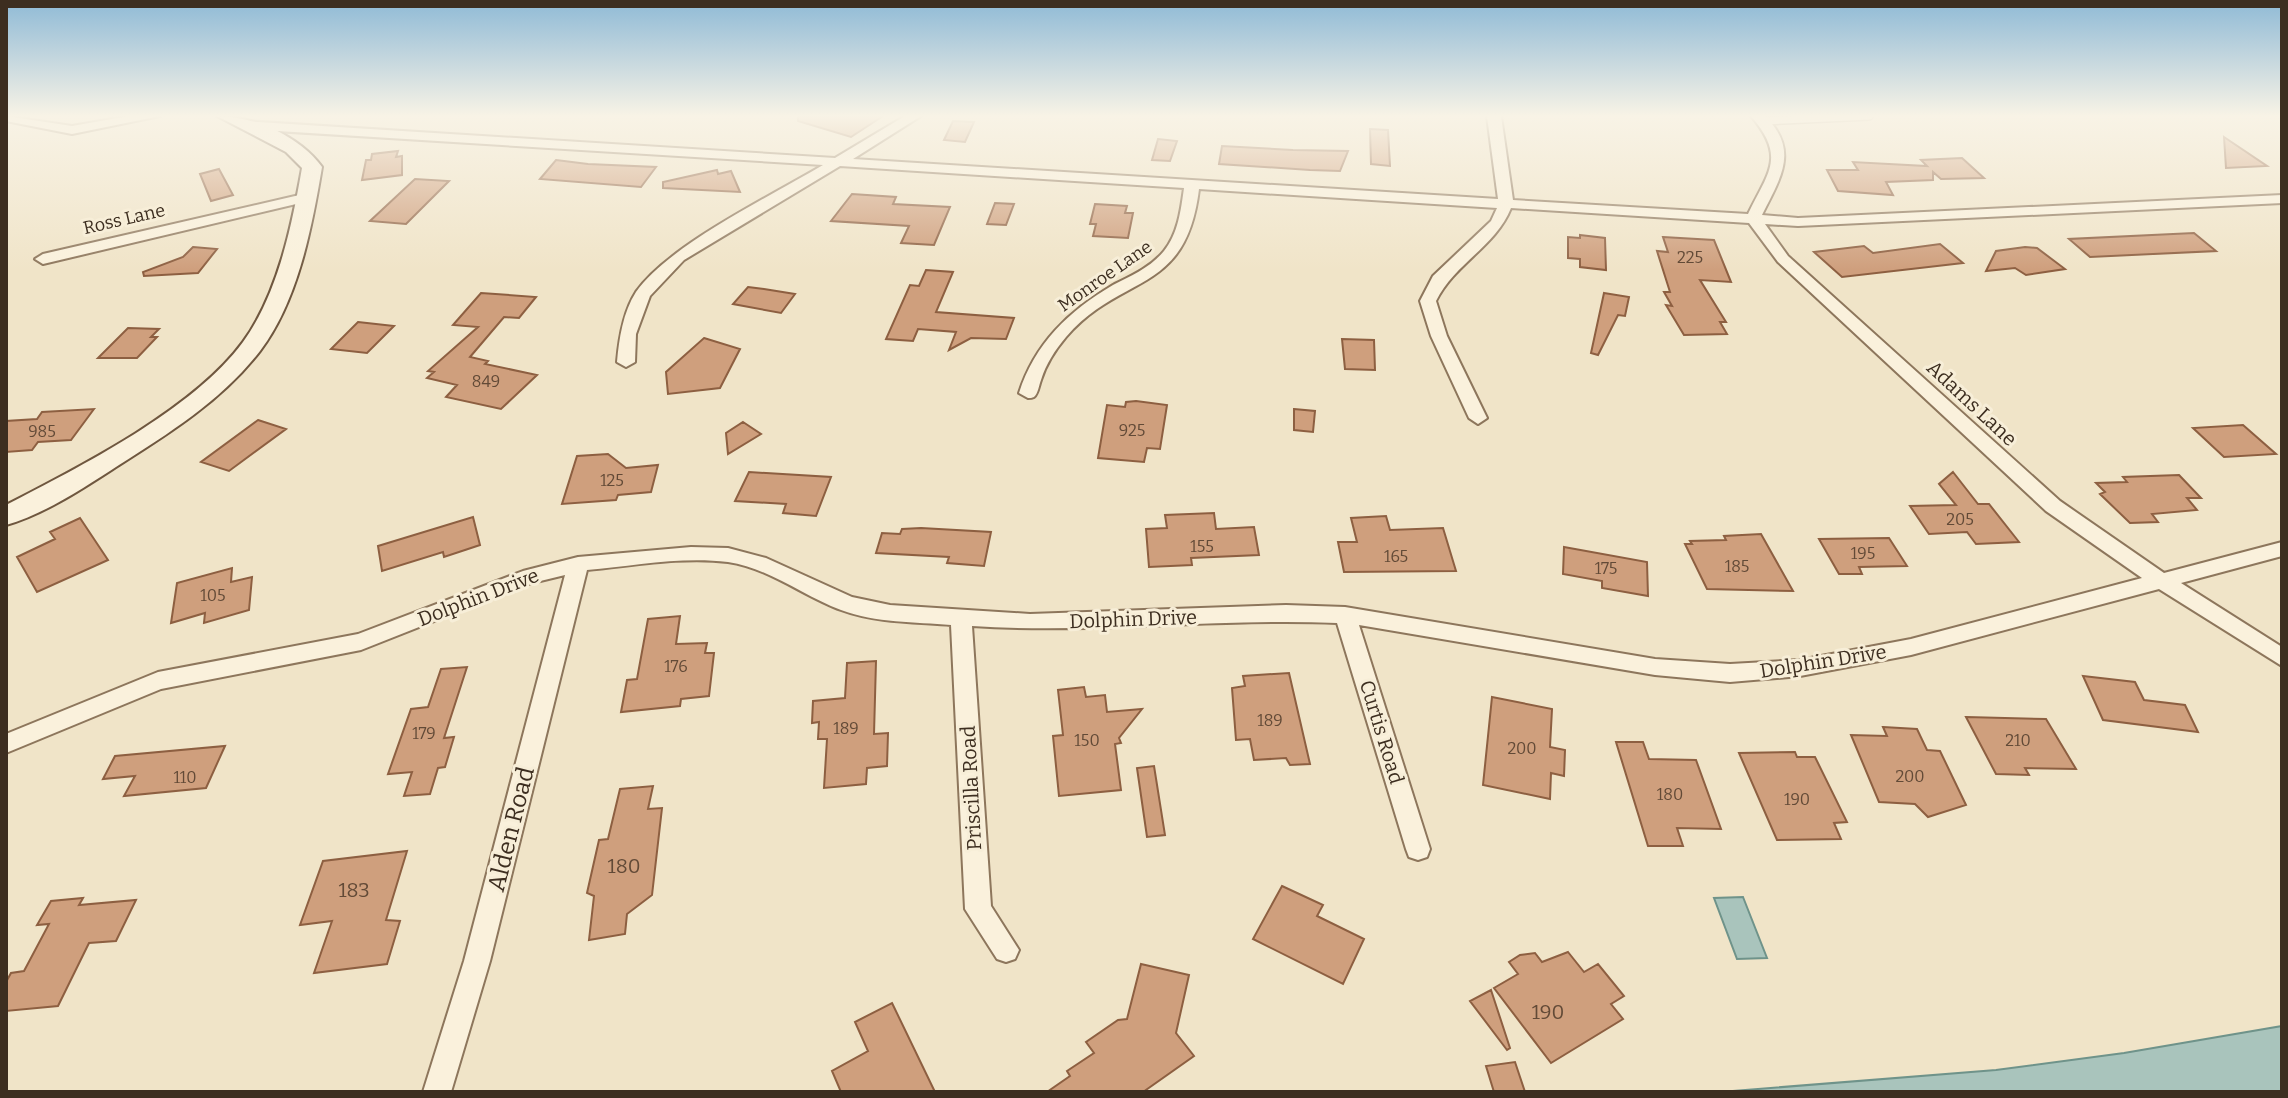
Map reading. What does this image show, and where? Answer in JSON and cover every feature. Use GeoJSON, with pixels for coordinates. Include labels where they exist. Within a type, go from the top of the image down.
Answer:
{"type":"FeatureCollection","features":[{"type":"Feature","properties":{"kind":"street"},"geometry":{"type":"LineString","coordinates":[[6,516],[130,445],[210,389],[234,367],[253,345],[272,308],[308,197],[312,167]]}},
{"type":"Feature","properties":{"kind":"street"},"geometry":{"type":"LineString","coordinates":[[626,362],[633,318],[643,294],[659,275],[704,242],[834,167]]}},
{"type":"Feature","properties":{"kind":"street"},"geometry":{"type":"LineString","coordinates":[[909,167],[1798,222],[2282,199]]}},
{"type":"Feature","properties":{"kind":"street"},"geometry":{"type":"LineString","coordinates":[[1478,418],[1439,336],[1428,301],[1439,279],[1498,223],[1506,204],[1501,167]]}},
{"type":"Feature","properties":{"kind":"street"},"geometry":{"type":"LineString","coordinates":[[1753,219],[1776,167]]}},
{"type":"Feature","properties":{"kind":"street","name":"Monroe Lane"},"geometry":{"type":"LineString","coordinates":[[1028,393],[1040,356],[1069,323],[1102,298],[1151,271],[1175,248],[1187,221],[1192,185]]}},
{"type":"Feature","properties":{"kind":"street","name":"Ross Lane"},"geometry":{"type":"LineString","coordinates":[[43,259],[308,197]]}},
{"type":"Feature","properties":{"kind":"street","name":"Adams Lane"},"geometry":{"type":"LineString","coordinates":[[1753,219],[1783,259],[2053,506],[2160,580],[2282,658]]}},
{"type":"Feature","properties":{"kind":"street","name":"Dolphin Drive"},"geometry":{"type":"LineString","coordinates":[[6,744],[158,681],[361,642],[523,578],[578,564],[691,554],[728,555],[766,565],[847,604],[890,613],[1102,622],[1286,613],[1345,615],[1655,667],[1760,672],[1911,647],[2282,549]]}},
{"type":"Feature","properties":{"kind":"street","name":"Alden Road"},"geometry":{"type":"LineString","coordinates":[[437,1092],[477,961],[578,564]]}},
{"type":"Feature","properties":{"kind":"street","name":"Curtis Road"},"geometry":{"type":"LineString","coordinates":[[1345,615],[1418,849]]}},
{"type":"Feature","properties":{"kind":"street","name":"Priscilla Road"},"geometry":{"type":"LineString","coordinates":[[961,617],[978,909],[1006,950]]}},
{"type":"Feature","properties":{"kind":"water"},"geometry":{"type":"Polygon","coordinates":[[[1743,897],[1767,958],[1737,959],[1714,898],[1743,897]]]}},
{"type":"Feature","properties":{"kind":"water"},"geometry":{"type":"Polygon","coordinates":[[[2282,1026],[2282,1092],[1720,1092],[1996,1070],[2124,1053],[2282,1026]]]}},
{"type":"Feature","properties":{"kind":"building"},"geometry":{"type":"Polygon","coordinates":[[[365,167],[402,167],[402,175],[362,180],[365,167]]]}},
{"type":"Feature","properties":{"kind":"building"},"geometry":{"type":"Polygon","coordinates":[[[550,167],[656,167],[641,187],[540,179],[550,167]]]}},
{"type":"Feature","properties":{"kind":"building"},"geometry":{"type":"Polygon","coordinates":[[[1268,167],[1342,167],[1340,171],[1268,167]]]}},
{"type":"Feature","properties":{"kind":"building"},"geometry":{"type":"Polygon","coordinates":[[[1856,167],[1972,167],[1984,178],[1941,179],[1933,172],[1933,180],[1886,182],[1893,195],[1838,191],[1827,170],[1858,170],[1856,167]]]}},
{"type":"Feature","properties":{"kind":"building"},"geometry":{"type":"Polygon","coordinates":[[[219,169],[233,195],[211,201],[200,174],[219,169]]]}},
{"type":"Feature","properties":{"kind":"building"},"geometry":{"type":"Polygon","coordinates":[[[717,170],[718,174],[731,171],[740,192],[663,188],[663,182],[717,170]]]}},
{"type":"Feature","properties":{"kind":"building"},"geometry":{"type":"Polygon","coordinates":[[[415,179],[449,181],[406,224],[370,221],[415,179]]]}},
{"type":"Feature","properties":{"kind":"building"},"geometry":{"type":"Polygon","coordinates":[[[852,194],[896,197],[893,204],[950,207],[934,245],[901,243],[909,226],[831,221],[852,194]]]}},
{"type":"Feature","properties":{"kind":"building"},"geometry":{"type":"Polygon","coordinates":[[[995,203],[1014,204],[1006,225],[987,224],[995,203]]]}},
{"type":"Feature","properties":{"kind":"building"},"geometry":{"type":"Polygon","coordinates":[[[1095,204],[1127,206],[1125,213],[1133,213],[1128,238],[1093,236],[1096,224],[1090,224],[1095,204]]]}},
{"type":"Feature","properties":{"kind":"building"},"geometry":{"type":"Polygon","coordinates":[[[2194,233],[2216,251],[2090,257],[2069,239],[2194,233]]]}},
{"type":"Feature","properties":{"kind":"building"},"geometry":{"type":"Polygon","coordinates":[[[1580,235],[1605,238],[1606,270],[1580,267],[1580,259],[1568,258],[1568,237],[1580,238],[1580,235]]]}},
{"type":"Feature","properties":{"kind":"building"},"geometry":{"type":"Polygon","coordinates":[[[1663,237],[1714,240],[1731,282],[1700,280],[1726,322],[1720,322],[1727,334],[1684,335],[1666,305],[1672,306],[1664,292],[1670,292],[1657,251],[1668,252],[1663,237]]]}},
{"type":"Feature","properties":{"kind":"building"},"geometry":{"type":"Polygon","coordinates":[[[1940,244],[1963,263],[1842,277],[1814,252],[1864,246],[1873,253],[1940,244]]]}},
{"type":"Feature","properties":{"kind":"building"},"geometry":{"type":"Polygon","coordinates":[[[193,247],[217,249],[198,273],[144,276],[143,272],[183,257],[193,247]]]}},
{"type":"Feature","properties":{"kind":"building"},"geometry":{"type":"Polygon","coordinates":[[[2037,248],[2065,269],[2026,275],[2015,268],[1986,271],[1996,251],[2037,248]]]}},
{"type":"Feature","properties":{"kind":"building"},"geometry":{"type":"Polygon","coordinates":[[[926,270],[953,272],[936,312],[1014,318],[1006,339],[971,338],[949,350],[956,332],[918,329],[913,341],[886,339],[910,285],[919,286],[926,270]]]}},
{"type":"Feature","properties":{"kind":"building"},"geometry":{"type":"Polygon","coordinates":[[[748,287],[795,294],[781,313],[733,304],[748,287]]]}},
{"type":"Feature","properties":{"kind":"building"},"geometry":{"type":"Polygon","coordinates":[[[481,293],[536,297],[519,318],[504,317],[470,357],[488,361],[485,364],[537,375],[501,409],[446,397],[457,385],[427,378],[434,372],[428,371],[478,327],[453,325],[481,293]]]}},
{"type":"Feature","properties":{"kind":"building"},"geometry":{"type":"Polygon","coordinates":[[[1604,293],[1629,297],[1625,316],[1618,315],[1598,355],[1591,353],[1604,293]]]}},
{"type":"Feature","properties":{"kind":"building"},"geometry":{"type":"Polygon","coordinates":[[[358,322],[394,326],[367,353],[331,349],[358,322]]]}},
{"type":"Feature","properties":{"kind":"building"},"geometry":{"type":"Polygon","coordinates":[[[128,328],[159,329],[151,337],[157,337],[137,358],[98,358],[128,328]]]}},
{"type":"Feature","properties":{"kind":"building"},"geometry":{"type":"Polygon","coordinates":[[[704,338],[740,349],[720,388],[668,394],[666,372],[704,338]]]}},
{"type":"Feature","properties":{"kind":"building"},"geometry":{"type":"Polygon","coordinates":[[[1342,339],[1374,340],[1375,370],[1345,369],[1342,339]]]}},
{"type":"Feature","properties":{"kind":"building"},"geometry":{"type":"Polygon","coordinates":[[[1126,402],[1167,405],[1160,449],[1147,448],[1144,462],[1098,458],[1107,405],[1125,407],[1126,402]]]}},
{"type":"Feature","properties":{"kind":"building"},"geometry":{"type":"Polygon","coordinates":[[[94,409],[71,440],[38,442],[32,450],[6,452],[6,421],[37,419],[42,412],[94,409]]]}},
{"type":"Feature","properties":{"kind":"building"},"geometry":{"type":"Polygon","coordinates":[[[1294,409],[1315,411],[1313,432],[1294,430],[1294,409]]]}},
{"type":"Feature","properties":{"kind":"building"},"geometry":{"type":"Polygon","coordinates":[[[258,420],[286,429],[229,471],[201,462],[258,420]]]}},
{"type":"Feature","properties":{"kind":"building"},"geometry":{"type":"Polygon","coordinates":[[[743,422],[761,434],[728,454],[726,433],[743,422]]]}},
{"type":"Feature","properties":{"kind":"building"},"geometry":{"type":"Polygon","coordinates":[[[2243,425],[2276,454],[2224,457],[2193,428],[2243,425]]]}},
{"type":"Feature","properties":{"kind":"building"},"geometry":{"type":"Polygon","coordinates":[[[608,454],[626,468],[658,465],[651,492],[618,495],[616,500],[562,504],[577,456],[608,454]]]}},
{"type":"Feature","properties":{"kind":"building"},"geometry":{"type":"Polygon","coordinates":[[[749,472],[831,477],[816,516],[783,513],[786,504],[735,501],[749,472]]]}},
{"type":"Feature","properties":{"kind":"building"},"geometry":{"type":"Polygon","coordinates":[[[1953,472],[1978,504],[1989,504],[2019,542],[1976,544],[1967,532],[1929,534],[1910,506],[1956,505],[1939,484],[1953,472]]]}},
{"type":"Feature","properties":{"kind":"building"},"geometry":{"type":"Polygon","coordinates":[[[2179,475],[2201,498],[2187,498],[2197,510],[2152,514],[2158,522],[2130,523],[2100,494],[2105,492],[2096,483],[2127,482],[2123,477],[2179,475]]]}},
{"type":"Feature","properties":{"kind":"building"},"geometry":{"type":"Polygon","coordinates":[[[1214,513],[1216,529],[1254,527],[1259,555],[1191,558],[1192,565],[1149,567],[1146,529],[1167,528],[1165,515],[1214,513]]]}},
{"type":"Feature","properties":{"kind":"building"},"geometry":{"type":"Polygon","coordinates":[[[1386,516],[1390,530],[1443,528],[1456,571],[1344,572],[1338,542],[1357,542],[1351,518],[1386,516]]]}},
{"type":"Feature","properties":{"kind":"building"},"geometry":{"type":"Polygon","coordinates":[[[473,517],[480,545],[444,557],[443,552],[382,571],[378,546],[473,517]]]}},
{"type":"Feature","properties":{"kind":"building"},"geometry":{"type":"Polygon","coordinates":[[[80,518],[108,560],[37,592],[17,557],[55,539],[50,532],[80,518]]]}},
{"type":"Feature","properties":{"kind":"building"},"geometry":{"type":"Polygon","coordinates":[[[902,529],[991,532],[984,566],[947,563],[949,557],[876,553],[882,533],[900,534],[902,529]]]}},
{"type":"Feature","properties":{"kind":"building"},"geometry":{"type":"Polygon","coordinates":[[[1761,534],[1793,591],[1707,589],[1685,544],[1692,544],[1690,541],[1726,540],[1724,536],[1761,534]]]}},
{"type":"Feature","properties":{"kind":"building"},"geometry":{"type":"Polygon","coordinates":[[[1889,538],[1907,566],[1859,567],[1862,574],[1839,574],[1819,539],[1889,538]]]}},
{"type":"Feature","properties":{"kind":"building"},"geometry":{"type":"Polygon","coordinates":[[[1564,547],[1647,562],[1648,596],[1602,588],[1602,581],[1563,574],[1564,547]]]}},
{"type":"Feature","properties":{"kind":"building"},"geometry":{"type":"Polygon","coordinates":[[[232,568],[231,582],[252,577],[249,610],[204,623],[205,613],[171,623],[177,583],[232,568]]]}},
{"type":"Feature","properties":{"kind":"building"},"geometry":{"type":"Polygon","coordinates":[[[680,616],[676,644],[707,643],[705,653],[714,653],[709,696],[681,699],[680,706],[621,712],[627,680],[637,679],[648,619],[680,616]]]}},
{"type":"Feature","properties":{"kind":"building"},"geometry":{"type":"Polygon","coordinates":[[[876,661],[874,734],[888,733],[887,766],[867,768],[866,784],[824,788],[827,739],[818,739],[819,722],[812,723],[813,701],[845,698],[847,663],[876,661]]]}},
{"type":"Feature","properties":{"kind":"building"},"geometry":{"type":"Polygon","coordinates":[[[467,667],[444,738],[454,737],[445,767],[438,768],[430,794],[404,796],[412,772],[388,774],[411,709],[428,707],[441,669],[467,667]]]}},
{"type":"Feature","properties":{"kind":"building"},"geometry":{"type":"Polygon","coordinates":[[[1289,673],[1310,764],[1290,765],[1286,758],[1254,760],[1250,739],[1236,740],[1232,688],[1245,686],[1243,676],[1289,673]]]}},
{"type":"Feature","properties":{"kind":"building"},"geometry":{"type":"Polygon","coordinates":[[[2083,676],[2135,682],[2144,700],[2185,705],[2198,732],[2103,720],[2083,676]]]}},
{"type":"Feature","properties":{"kind":"building"},"geometry":{"type":"Polygon","coordinates":[[[1084,687],[1086,697],[1105,695],[1107,712],[1142,709],[1119,738],[1121,743],[1115,744],[1121,790],[1059,796],[1053,736],[1063,735],[1058,690],[1084,687]]]}},
{"type":"Feature","properties":{"kind":"building"},"geometry":{"type":"Polygon","coordinates":[[[1492,697],[1552,709],[1550,747],[1565,750],[1564,776],[1551,773],[1550,799],[1483,785],[1492,697]]]}},
{"type":"Feature","properties":{"kind":"building"},"geometry":{"type":"Polygon","coordinates":[[[1966,717],[2046,719],[2076,769],[2025,768],[2029,775],[1996,774],[1966,717]]]}},
{"type":"Feature","properties":{"kind":"building"},"geometry":{"type":"Polygon","coordinates":[[[1883,727],[1917,729],[1927,750],[1940,751],[1966,805],[1928,817],[1915,804],[1879,802],[1851,735],[1887,736],[1883,727]]]}},
{"type":"Feature","properties":{"kind":"building"},"geometry":{"type":"Polygon","coordinates":[[[1616,742],[1643,742],[1649,759],[1696,760],[1721,829],[1677,828],[1683,846],[1648,846],[1616,742]]]}},
{"type":"Feature","properties":{"kind":"building"},"geometry":{"type":"Polygon","coordinates":[[[225,746],[206,788],[124,796],[135,776],[103,779],[115,756],[225,746]]]}},
{"type":"Feature","properties":{"kind":"building"},"geometry":{"type":"Polygon","coordinates":[[[1795,752],[1797,757],[1815,757],[1847,822],[1834,823],[1841,839],[1777,840],[1739,753],[1795,752]]]}},
{"type":"Feature","properties":{"kind":"building"},"geometry":{"type":"Polygon","coordinates":[[[1154,766],[1165,835],[1147,837],[1137,768],[1154,766]]]}},
{"type":"Feature","properties":{"kind":"building"},"geometry":{"type":"Polygon","coordinates":[[[653,786],[648,809],[662,808],[652,895],[627,914],[625,934],[589,940],[594,896],[587,893],[599,840],[608,839],[620,789],[653,786]]]}},
{"type":"Feature","properties":{"kind":"building"},"geometry":{"type":"Polygon","coordinates":[[[407,851],[386,920],[400,921],[387,964],[314,973],[332,921],[300,925],[323,861],[407,851]]]}},
{"type":"Feature","properties":{"kind":"building"},"geometry":{"type":"Polygon","coordinates":[[[1282,886],[1323,905],[1317,916],[1364,939],[1343,984],[1253,939],[1282,886]]]}},
{"type":"Feature","properties":{"kind":"building"},"geometry":{"type":"Polygon","coordinates":[[[83,898],[79,905],[136,900],[116,941],[89,943],[58,1006],[6,1011],[6,982],[11,973],[24,971],[49,924],[37,925],[51,901],[83,898]]]}},
{"type":"Feature","properties":{"kind":"building"},"geometry":{"type":"Polygon","coordinates":[[[1568,952],[1584,972],[1598,964],[1624,996],[1611,1004],[1623,1019],[1551,1063],[1494,988],[1518,974],[1509,962],[1520,955],[1535,953],[1542,962],[1568,952]]]}},
{"type":"Feature","properties":{"kind":"building"},"geometry":{"type":"Polygon","coordinates":[[[1141,964],[1189,975],[1176,1033],[1194,1056],[1143,1092],[1047,1092],[1070,1076],[1067,1071],[1094,1053],[1086,1042],[1118,1020],[1127,1019],[1141,964]]]}},
{"type":"Feature","properties":{"kind":"building"},"geometry":{"type":"Polygon","coordinates":[[[1491,990],[1510,1048],[1507,1050],[1470,1001],[1491,990]]]}},
{"type":"Feature","properties":{"kind":"building"},"geometry":{"type":"Polygon","coordinates":[[[892,1003],[935,1092],[841,1092],[832,1071],[868,1051],[855,1022],[892,1003]]]}},
{"type":"Feature","properties":{"kind":"building"},"geometry":{"type":"Polygon","coordinates":[[[1515,1062],[1525,1092],[1494,1092],[1486,1066],[1515,1062]]]}}]}
